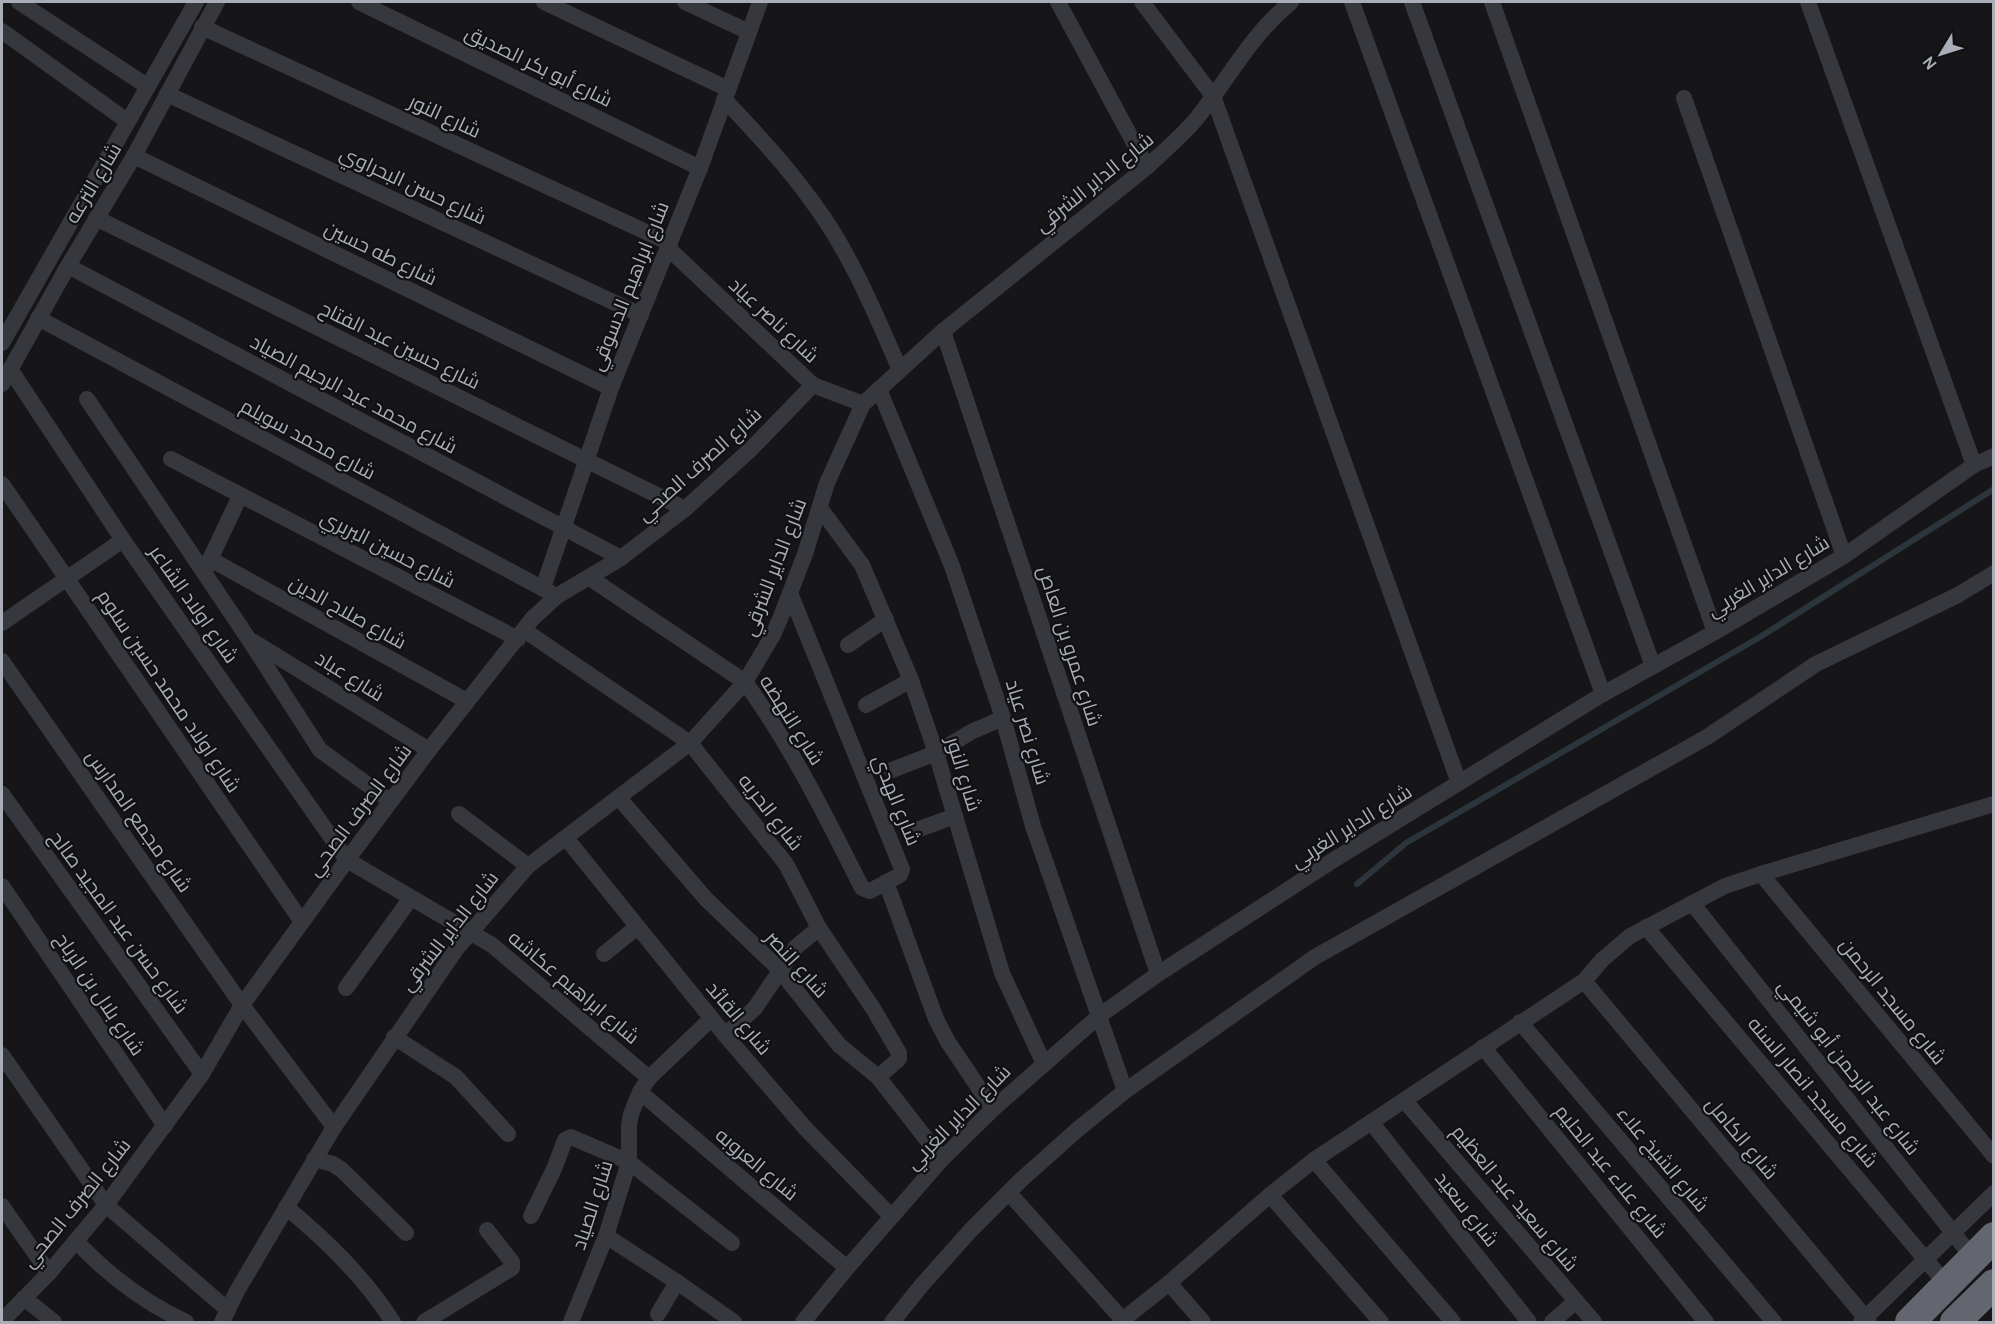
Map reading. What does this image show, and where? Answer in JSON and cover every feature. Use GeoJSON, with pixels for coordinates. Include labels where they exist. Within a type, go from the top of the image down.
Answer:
{"type":"FeatureCollection","features":[{"type":"Feature","properties":{"kind":"highway"},"geometry":{"type":"LineString","coordinates":[[1911,1323],[1983,1247]]}},
{"type":"Feature","properties":{"kind":"highway"},"geometry":{"type":"LineString","coordinates":[[1954,1323],[1994,1284]]}},
{"type":"Feature","properties":{"kind":"street"},"geometry":{"type":"LineString","coordinates":[[19,2],[147,86]]}},
{"type":"Feature","properties":{"kind":"street","name":"شارع الترعه"},"geometry":{"type":"LineString","coordinates":[[2,343],[196,2]]}},
{"type":"Feature","properties":{"kind":"street","name":"شارع الترعه"},"geometry":{"type":"LineString","coordinates":[[2,384],[68,266],[134,156],[216,2]]}},
{"type":"Feature","properties":{"kind":"street","name":"شارع أبو بكر الصديق"},"geometry":{"type":"LineString","coordinates":[[359,2],[700,168]]}},
{"type":"Feature","properties":{"kind":"street"},"geometry":{"type":"LineString","coordinates":[[544,2],[726,94],[815,205],[852,264],[900,370]]}},
{"type":"Feature","properties":{"kind":"street"},"geometry":{"type":"LineString","coordinates":[[686,2],[749,32]]}},
{"type":"Feature","properties":{"kind":"street","name":"شارع ابراهيم الدسوقي"},"geometry":{"type":"LineString","coordinates":[[550,592],[563,529],[585,461],[611,388],[700,168],[760,2]]}},
{"type":"Feature","properties":{"kind":"street"},"geometry":{"type":"LineString","coordinates":[[1058,2],[1147,167]]}},
{"type":"Feature","properties":{"kind":"street"},"geometry":{"type":"LineString","coordinates":[[1142,2],[1214,96],[1459,783]]}},
{"type":"Feature","properties":{"kind":"street","name":"شارع الداير الشرقي"},"geometry":{"type":"LineString","coordinates":[[225,1316],[334,1127],[394,1036],[470,933],[528,866],[690,743],[746,682],[773,635],[806,554],[827,483],[863,404],[943,331],[1178,140],[1214,96],[1259,32],[1291,2]]}},
{"type":"Feature","properties":{"kind":"street"},"geometry":{"type":"LineString","coordinates":[[1352,2],[1603,694]]}},
{"type":"Feature","properties":{"kind":"street"},"geometry":{"type":"LineString","coordinates":[[1412,2],[1653,666]]}},
{"type":"Feature","properties":{"kind":"street"},"geometry":{"type":"LineString","coordinates":[[1492,2],[1715,632]]}},
{"type":"Feature","properties":{"kind":"street"},"geometry":{"type":"LineString","coordinates":[[1808,2],[1974,465]]}},
{"type":"Feature","properties":{"kind":"street","name":"شارع النور"},"geometry":{"type":"LineString","coordinates":[[202,27],[669,245]]}},
{"type":"Feature","properties":{"kind":"street"},"geometry":{"type":"LineString","coordinates":[[2,31],[127,121]]}},
{"type":"Feature","properties":{"kind":"street","name":"شارع حسن البحراوي"},"geometry":{"type":"LineString","coordinates":[[167,94],[640,315]]}},
{"type":"Feature","properties":{"kind":"street"},"geometry":{"type":"LineString","coordinates":[[1684,98],[1844,556]]}},
{"type":"Feature","properties":{"kind":"street","name":"شارع طه حسين"},"geometry":{"type":"LineString","coordinates":[[134,156],[611,388]]}},
{"type":"Feature","properties":{"kind":"street","name":"شارع حسين عبد الفتاح"},"geometry":{"type":"LineString","coordinates":[[96,218],[685,509]]}},
{"type":"Feature","properties":{"kind":"street","name":"شارع ناصر عياد"},"geometry":{"type":"LineString","coordinates":[[669,245],[813,385],[863,404]]}},
{"type":"Feature","properties":{"kind":"street","name":"شارع محمد عبد الرحيم الصياد"},"geometry":{"type":"LineString","coordinates":[[68,266],[621,558]]}},
{"type":"Feature","properties":{"kind":"street","name":"شارع محمد سويلم"},"geometry":{"type":"LineString","coordinates":[[38,318],[550,592]]}},
{"type":"Feature","properties":{"kind":"street","name":"شارع عمرو بن العاص"},"geometry":{"type":"LineString","coordinates":[[943,331],[1158,974]]}},
{"type":"Feature","properties":{"kind":"street","name":"شارع اولاد الشاعر"},"geometry":{"type":"LineString","coordinates":[[10,369],[123,540],[347,860]]}},
{"type":"Feature","properties":{"kind":"street","name":"شارع الصرف الصحي"},"geometry":{"type":"LineString","coordinates":[[2,1321],[49,1273],[106,1205],[202,1074],[242,1005],[302,922],[390,801],[521,634],[550,592],[590,578],[621,558],[685,509],[751,449],[813,385]]}},
{"type":"Feature","properties":{"kind":"street","name":"شارع نصر عياد"},"geometry":{"type":"LineString","coordinates":[[879,389],[952,566],[1003,718],[1033,826],[1125,1091]]}},
{"type":"Feature","properties":{"kind":"street"},"geometry":{"type":"LineString","coordinates":[[87,399],[206,566],[248,638],[320,750],[390,801]]}},
{"type":"Feature","properties":{"kind":"street","name":"شارع الداير الغربي"},"geometry":{"type":"LineString","coordinates":[[802,1323],[942,1159],[993,1109],[1099,1016],[1158,974],[1332,861],[1603,694],[1715,632],[1844,556],[1974,465],[1994,456]]}},
{"type":"Feature","properties":{"kind":"street","name":"شارع حسين البربري"},"geometry":{"type":"LineString","coordinates":[[171,459],[240,496],[521,634]]}},
{"type":"Feature","properties":{"kind":"street","name":"شارع اولاد محمد حسين سلوم"},"geometry":{"type":"LineString","coordinates":[[2,484],[302,922]]}},
{"type":"Feature","properties":{"kind":"street"},"geometry":{"type":"LineString","coordinates":[[206,566],[240,496]]}},
{"type":"Feature","properties":{"kind":"street","name":"شارع النور"},"geometry":{"type":"LineString","coordinates":[[820,508],[862,565],[911,680],[936,753],[1002,973],[1044,1064]]}},
{"type":"Feature","properties":{"kind":"street"},"geometry":{"type":"LineString","coordinates":[[2,623],[123,540]]}},
{"type":"Feature","properties":{"kind":"street","name":"شارع صلاح الدين"},"geometry":{"type":"LineString","coordinates":[[206,566],[467,701]]}},
{"type":"Feature","properties":{"kind":"street"},"geometry":{"type":"LineString","coordinates":[[892,1323],[921,1286],[970,1231],[1077,1130],[1125,1091],[1315,957],[1707,737],[1816,664],[1948,600],[1994,573]]}},
{"type":"Feature","properties":{"kind":"street","name":"شارع النهضه"},"geometry":{"type":"LineString","coordinates":[[590,578],[746,682],[764,707],[828,819],[862,888],[870,891],[886,882]]}},
{"type":"Feature","properties":{"kind":"street","name":"شارع الهدي"},"geometry":{"type":"LineString","coordinates":[[790,593],[902,869],[900,875],[886,882]]}},
{"type":"Feature","properties":{"kind":"street"},"geometry":{"type":"LineString","coordinates":[[848,645],[886,619]]}},
{"type":"Feature","properties":{"kind":"street","name":"شارع الحريه"},"geometry":{"type":"LineString","coordinates":[[521,634],[690,743],[786,864],[819,928],[874,1010],[899,1053],[899,1059],[878,1077]]}},
{"type":"Feature","properties":{"kind":"street","name":"شارع عباد"},"geometry":{"type":"LineString","coordinates":[[248,638],[429,750]]}},
{"type":"Feature","properties":{"kind":"street","name":"شارع مجمع المدارس"},"geometry":{"type":"LineString","coordinates":[[3,669],[242,1005],[334,1127]]}},
{"type":"Feature","properties":{"kind":"street"},"geometry":{"type":"LineString","coordinates":[[866,705],[911,680]]}},
{"type":"Feature","properties":{"kind":"street"},"geometry":{"type":"LineString","coordinates":[[892,770],[936,753],[971,732],[1003,718]]}},
{"type":"Feature","properties":{"kind":"street","name":"شارع حسن عبد المجيد صالح"},"geometry":{"type":"LineString","coordinates":[[2,794],[202,1074]]}},
{"type":"Feature","properties":{"kind":"street","name":"شارع النصر"},"geometry":{"type":"LineString","coordinates":[[619,798],[705,899],[779,969],[839,1045],[878,1077],[942,1159]]}},
{"type":"Feature","properties":{"kind":"street"},"geometry":{"type":"LineString","coordinates":[[1009,1193],[1122,1321],[1314,1160],[1584,981],[1616,947],[1646,927],[1725,886],[1761,873],[1994,804]]}},
{"type":"Feature","properties":{"kind":"street"},"geometry":{"type":"LineString","coordinates":[[459,814],[528,866]]}},
{"type":"Feature","properties":{"kind":"street"},"geometry":{"type":"LineString","coordinates":[[914,831],[955,816]]}},
{"type":"Feature","properties":{"kind":"street","name":"شارع القائد"},"geometry":{"type":"LineString","coordinates":[[566,838],[724,1035],[806,1129],[891,1216]]}},
{"type":"Feature","properties":{"kind":"street","name":"شارع ابراهيم عكاشه"},"geometry":{"type":"LineString","coordinates":[[347,860],[492,945],[644,1085]]}},
{"type":"Feature","properties":{"kind":"street","name":"شارع مسجد الرحمن"},"geometry":{"type":"LineString","coordinates":[[1761,873],[1994,1156]]}},
{"type":"Feature","properties":{"kind":"street"},"geometry":{"type":"LineString","coordinates":[[886,882],[931,1007],[942,1031],[993,1109]]}},
{"type":"Feature","properties":{"kind":"street","name":"شارع بلال بن الرباح"},"geometry":{"type":"LineString","coordinates":[[2,886],[165,1126]]}},
{"type":"Feature","properties":{"kind":"street"},"geometry":{"type":"LineString","coordinates":[[346,988],[411,898]]}},
{"type":"Feature","properties":{"kind":"street","name":"شارع عبد الرحمن أبو شيمي"},"geometry":{"type":"LineString","coordinates":[[1692,903],[1953,1232],[1983,1247]]}},
{"type":"Feature","properties":{"kind":"street"},"geometry":{"type":"LineString","coordinates":[[604,954],[637,927]]}},
{"type":"Feature","properties":{"kind":"street","name":"شارع مسجد انصار السنه"},"geometry":{"type":"LineString","coordinates":[[1646,927],[1947,1285]]}},
{"type":"Feature","properties":{"kind":"street"},"geometry":{"type":"LineString","coordinates":[[724,1035],[755,1008],[779,969],[802,940],[819,928]]}},
{"type":"Feature","properties":{"kind":"street","name":"شارع الكامل"},"geometry":{"type":"LineString","coordinates":[[1584,981],[1865,1321]]}},
{"type":"Feature","properties":{"kind":"street","name":"شارع الصياد"},"geometry":{"type":"LineString","coordinates":[[571,1323],[606,1236],[629,1162],[631,1114],[644,1085],[711,1019]]}},
{"type":"Feature","properties":{"kind":"street","name":"شارع الشيخ علاء"},"geometry":{"type":"LineString","coordinates":[[1520,1022],[1774,1323]]}},
{"type":"Feature","properties":{"kind":"street"},"geometry":{"type":"LineString","coordinates":[[394,1036],[456,1077],[508,1134]]}},
{"type":"Feature","properties":{"kind":"street","name":"شارع علاء عبد الحليم"},"geometry":{"type":"LineString","coordinates":[[1483,1047],[1706,1323]]}},
{"type":"Feature","properties":{"kind":"street"},"geometry":{"type":"LineString","coordinates":[[2,1055],[106,1205],[225,1316]]}},
{"type":"Feature","properties":{"kind":"street","name":"شارع العروبه"},"geometry":{"type":"LineString","coordinates":[[644,1085],[847,1268]]}},
{"type":"Feature","properties":{"kind":"street","name":"شارع سعيد عبد العظيم"},"geometry":{"type":"LineString","coordinates":[[1404,1100],[1594,1323]]}},
{"type":"Feature","properties":{"kind":"street","name":"شارع سعيد"},"geometry":{"type":"LineString","coordinates":[[1371,1122],[1529,1323]]}},
{"type":"Feature","properties":{"kind":"street"},"geometry":{"type":"LineString","coordinates":[[531,1216],[554,1169],[565,1140],[569,1137],[629,1162],[732,1243]]}},
{"type":"Feature","properties":{"kind":"street"},"geometry":{"type":"LineString","coordinates":[[314,1159],[333,1164],[342,1170],[406,1233]]}},
{"type":"Feature","properties":{"kind":"street"},"geometry":{"type":"LineString","coordinates":[[1314,1160],[1453,1323]]}},
{"type":"Feature","properties":{"kind":"street"},"geometry":{"type":"LineString","coordinates":[[1865,1321],[1994,1193]]}},
{"type":"Feature","properties":{"kind":"street"},"geometry":{"type":"LineString","coordinates":[[1270,1195],[1381,1323]]}},
{"type":"Feature","properties":{"kind":"street"},"geometry":{"type":"LineString","coordinates":[[2,1206],[49,1273]]}},
{"type":"Feature","properties":{"kind":"street"},"geometry":{"type":"LineString","coordinates":[[286,1207],[338,1253],[361,1279],[393,1323]]}},
{"type":"Feature","properties":{"kind":"street"},"geometry":{"type":"LineString","coordinates":[[424,1323],[512,1268],[512,1262],[487,1230]]}},
{"type":"Feature","properties":{"kind":"street"},"geometry":{"type":"LineString","coordinates":[[606,1236],[677,1282],[734,1323]]}},
{"type":"Feature","properties":{"kind":"street"},"geometry":{"type":"LineString","coordinates":[[76,1241],[99,1266],[125,1287],[186,1323]]}},
{"type":"Feature","properties":{"kind":"street"},"geometry":{"type":"LineString","coordinates":[[658,1314],[677,1282]]}},
{"type":"Feature","properties":{"kind":"street"},"geometry":{"type":"LineString","coordinates":[[1169,1283],[1203,1323]]}},
{"type":"Feature","properties":{"kind":"street"},"geometry":{"type":"LineString","coordinates":[[24,1299],[54,1323]]}},
{"type":"Feature","properties":{"kind":"street"},"geometry":{"type":"LineString","coordinates":[[1552,1323],[1576,1302]]}},
{"type":"Feature","properties":{"kind":"waterway"},"geometry":{"type":"LineString","coordinates":[[1357,884],[1406,843],[1760,637],[1994,489]]}}]}
